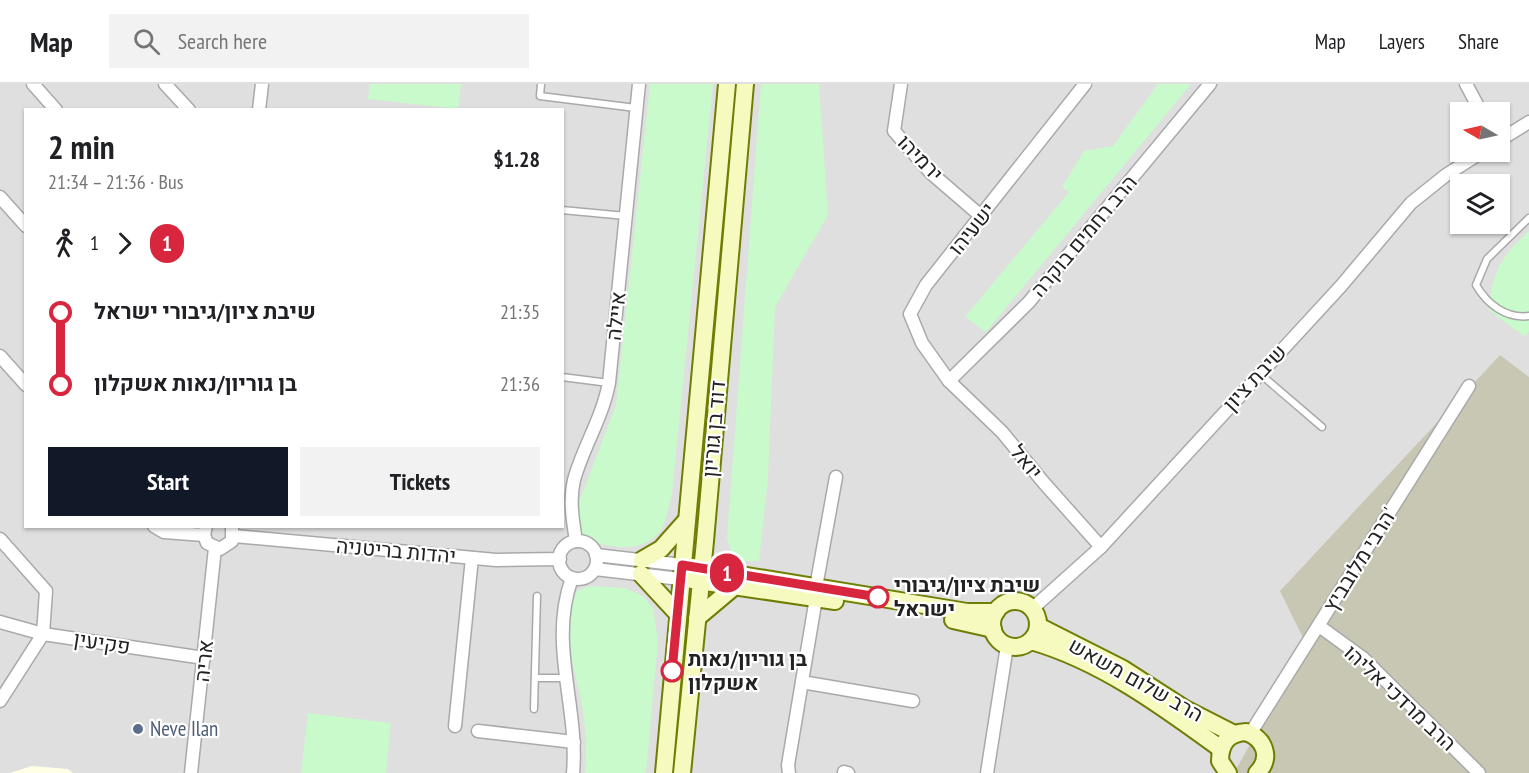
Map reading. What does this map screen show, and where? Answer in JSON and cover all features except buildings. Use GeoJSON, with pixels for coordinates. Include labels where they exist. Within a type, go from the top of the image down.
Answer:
{"type":"FeatureCollection","features":[{"type":"Feature","properties":{"kind":"main road","name":"דוד בן גוריון"},"geometry":{"type":"LineString","coordinates":[[664,773],[685,522],[727,84]]}},
{"type":"Feature","properties":{"kind":"main road","name":"דוד בן גוריון"},"geometry":{"type":"LineString","coordinates":[[682,773],[702,575],[745,84]]}},
{"type":"Feature","properties":{"kind":"main road"},"geometry":{"type":"LineString","coordinates":[[677,613],[642,567],[685,522]]}},
{"type":"Feature","properties":{"kind":"main road"},"geometry":{"type":"LineString","coordinates":[[705,541],[710,555],[732,579]]}},
{"type":"Feature","properties":{"kind":"main road"},"geometry":{"type":"LineString","coordinates":[[681,572],[816,593],[993,628]]}},
{"type":"Feature","properties":{"kind":"main road"},"geometry":{"type":"LineString","coordinates":[[698,618],[732,579]]}},
{"type":"Feature","properties":{"kind":"main road"},"geometry":{"type":"LineString","coordinates":[[816,593],[967,612],[996,612]]}},
{"type":"Feature","properties":{"kind":"main road"},"geometry":{"type":"LineString","coordinates":[[1016,601],[1032,609],[1034,634],[1017,647],[1007,646],[996,637],[993,628],[996,612],[1005,604],[1016,601]]}},
{"type":"Feature","properties":{"kind":"main road","name":"הרב שלום משאש"},"geometry":{"type":"LineString","coordinates":[[1034,634],[1123,669],[1185,709],[1242,734]]}},
{"type":"Feature","properties":{"kind":"main road","name":"הרב שלום משאש"},"geometry":{"type":"LineString","coordinates":[[1034,634],[1156,703],[1221,749]]}},
{"type":"Feature","properties":{"kind":"main road"},"geometry":{"type":"LineString","coordinates":[[1226,772],[1220,761],[1223,743],[1242,734],[1261,742],[1265,750],[1263,771]]}},
{"type":"Feature","properties":{"kind":"street"},"geometry":{"type":"LineString","coordinates":[[33,84],[54,108]]}},
{"type":"Feature","properties":{"kind":"street"},"geometry":{"type":"LineString","coordinates":[[165,84],[187,108]]}},
{"type":"Feature","properties":{"kind":"street"},"geometry":{"type":"LineString","coordinates":[[259,108],[262,84]]}},
{"type":"Feature","properties":{"kind":"street","name":"איילה"},"geometry":{"type":"LineString","coordinates":[[576,541],[572,510],[574,482],[604,408],[609,383],[639,84]]}},
{"type":"Feature","properties":{"kind":"street","name":"ירמיהו"},"geometry":{"type":"LineString","coordinates":[[901,84],[894,131],[931,173],[982,217]]}},
{"type":"Feature","properties":{"kind":"street","name":"ישעיהו"},"geometry":{"type":"LineString","coordinates":[[949,381],[922,342],[910,314],[926,285],[1085,84]]}},
{"type":"Feature","properties":{"kind":"street","name":"הרב רחמים בוקרה"},"geometry":{"type":"LineString","coordinates":[[949,381],[1029,302],[1210,84]]}},
{"type":"Feature","properties":{"kind":"street"},"geometry":{"type":"LineString","coordinates":[[1466,84],[1476,102]]}},
{"type":"Feature","properties":{"kind":"street"},"geometry":{"type":"LineString","coordinates":[[1510,134],[1529,122]]}},
{"type":"Feature","properties":{"kind":"street","name":"שיבת ציון"},"geometry":{"type":"LineString","coordinates":[[1032,609],[1101,547],[1258,373],[1341,286],[1412,203],[1446,175],[1466,162]]}},
{"type":"Feature","properties":{"kind":"street"},"geometry":{"type":"LineString","coordinates":[[0,197],[24,224]]}},
{"type":"Feature","properties":{"kind":"street"},"geometry":{"type":"LineString","coordinates":[[0,356],[24,383]]}},
{"type":"Feature","properties":{"kind":"street","name":"יואל"},"geometry":{"type":"LineString","coordinates":[[949,381],[1002,432],[1101,547]]}},
{"type":"Feature","properties":{"kind":"street","name":"הרבי מלובביץ'"},"geometry":{"type":"LineString","coordinates":[[1242,734],[1265,706],[1319,626],[1469,386]]}},
{"type":"Feature","properties":{"kind":"street"},"geometry":{"type":"LineString","coordinates":[[789,773],[788,765],[836,477]]}},
{"type":"Feature","properties":{"kind":"street"},"geometry":{"type":"LineString","coordinates":[[158,528],[164,531],[205,531],[207,543],[215,548],[229,545],[233,531]]}},
{"type":"Feature","properties":{"kind":"street","name":"יהדות בריטניה"},"geometry":{"type":"LineString","coordinates":[[233,531],[472,558],[560,559]]}},
{"type":"Feature","properties":{"kind":"street"},"geometry":{"type":"LineString","coordinates":[[0,539],[46,591],[43,634],[0,701]]}},
{"type":"Feature","properties":{"kind":"street"},"geometry":{"type":"LineString","coordinates":[[576,541],[589,544],[596,555],[595,568],[586,577],[572,578],[563,571],[560,559],[564,548],[576,541]]}},
{"type":"Feature","properties":{"kind":"street","name":"אריה"},"geometry":{"type":"LineString","coordinates":[[191,773],[215,548]]}},
{"type":"Feature","properties":{"kind":"street"},"geometry":{"type":"LineString","coordinates":[[596,555],[642,567],[681,572]]}},
{"type":"Feature","properties":{"kind":"street"},"geometry":{"type":"LineString","coordinates":[[455,726],[472,558]]}},
{"type":"Feature","properties":{"kind":"street"},"geometry":{"type":"LineString","coordinates":[[595,568],[642,567]]}},
{"type":"Feature","properties":{"kind":"street"},"geometry":{"type":"LineString","coordinates":[[572,578],[564,607],[562,629],[565,678],[574,742],[573,773]]}},
{"type":"Feature","properties":{"kind":"street","name":"פקיעין"},"geometry":{"type":"LineString","coordinates":[[0,622],[43,634],[204,658]]}},
{"type":"Feature","properties":{"kind":"street","name":"הרב מרדכי אליהו"},"geometry":{"type":"LineString","coordinates":[[1319,626],[1363,658],[1479,773]]}},
{"type":"Feature","properties":{"kind":"street"},"geometry":{"type":"LineString","coordinates":[[987,773],[1007,646]]}},
{"type":"Feature","properties":{"kind":"street"},"geometry":{"type":"LineString","coordinates":[[802,682],[913,701]]}},
{"type":"Feature","properties":{"kind":"street"},"geometry":{"type":"LineString","coordinates":[[478,731],[574,742]]}},
{"type":"Feature","properties":{"kind":"lane"},"geometry":{"type":"LineString","coordinates":[[541,84],[540,96],[636,108]]}},
{"type":"Feature","properties":{"kind":"lane"},"geometry":{"type":"LineString","coordinates":[[564,210],[626,216]]}},
{"type":"Feature","properties":{"kind":"lane"},"geometry":{"type":"LineString","coordinates":[[1529,218],[1487,259],[1476,285],[1484,298],[1498,310],[1529,316]]}},
{"type":"Feature","properties":{"kind":"lane"},"geometry":{"type":"LineString","coordinates":[[1258,373],[1322,427]]}},
{"type":"Feature","properties":{"kind":"lane"},"geometry":{"type":"LineString","coordinates":[[564,377],[609,383]]}},
{"type":"Feature","properties":{"kind":"lane"},"geometry":{"type":"LineString","coordinates":[[534,709],[537,596]]}},
{"type":"Feature","properties":{"kind":"lane"},"geometry":{"type":"LineString","coordinates":[[535,678],[565,678]]}},
{"type":"Feature","properties":{"kind":"shaded area"},"geometry":{"type":"Polygon","coordinates":[[[0,84],[1529,84],[1529,773],[0,773],[0,84]]]}},
{"type":"Feature","properties":{"kind":"shaded area"},"geometry":{"type":"Polygon","coordinates":[[[1500,355],[1529,377],[1529,773],[1234,773],[1306,644],[1280,591],[1500,355]]]}},
{"type":"Feature","properties":{"kind":"shaded area"},"geometry":{"type":"Polygon","coordinates":[[[32,766],[68,769],[73,773],[10,773],[32,766]]]}},
{"type":"Feature","properties":{"kind":"green space"},"geometry":{"type":"Polygon","coordinates":[[[370,84],[461,84],[458,108],[368,99],[370,84]]]}},
{"type":"Feature","properties":{"kind":"green space"},"geometry":{"type":"Polygon","coordinates":[[[650,84],[713,84],[672,493],[665,522],[656,536],[638,546],[614,547],[582,538],[578,523],[579,502],[616,405],[650,84]]]}},
{"type":"Feature","properties":{"kind":"green space"},"geometry":{"type":"Polygon","coordinates":[[[761,84],[819,84],[828,215],[775,307],[768,477],[759,561],[740,561],[732,554],[727,538],[761,84]]]}},
{"type":"Feature","properties":{"kind":"green space"},"geometry":{"type":"Polygon","coordinates":[[[1158,84],[1191,84],[986,332],[965,317],[1069,192],[1062,187],[1084,151],[1113,146],[1158,84]]]}},
{"type":"Feature","properties":{"kind":"green space"},"geometry":{"type":"Polygon","coordinates":[[[1529,231],[1529,331],[1525,337],[1489,310],[1490,296],[1500,266],[1511,249],[1529,231]]]}},
{"type":"Feature","properties":{"kind":"green space"},"geometry":{"type":"Polygon","coordinates":[[[589,586],[625,588],[643,596],[653,608],[658,640],[646,773],[585,773],[585,725],[571,655],[569,624],[577,591],[589,586]]]}},
{"type":"Feature","properties":{"kind":"green space"},"geometry":{"type":"Polygon","coordinates":[[[308,713],[391,723],[386,773],[301,773],[308,713]]]}},
{"type":"Feature","properties":{"kind":"bus line","name":"1"},"geometry":{"type":"LineString","coordinates":[[672,671],[682,565],[878,597]]}},
{"type":"Feature","properties":{"kind":"place","name":"שיבת ציון/גיבורי ישראל"},"geometry":{"type":"Point","coordinates":[878,597]}},
{"type":"Feature","properties":{"kind":"place","name":"בן גוריון/נאות אשקלון"},"geometry":{"type":"Point","coordinates":[672,671]}},
{"type":"Feature","properties":{"kind":"place","name":"Neve Ilan"},"geometry":{"type":"Point","coordinates":[138,729]}}]}
